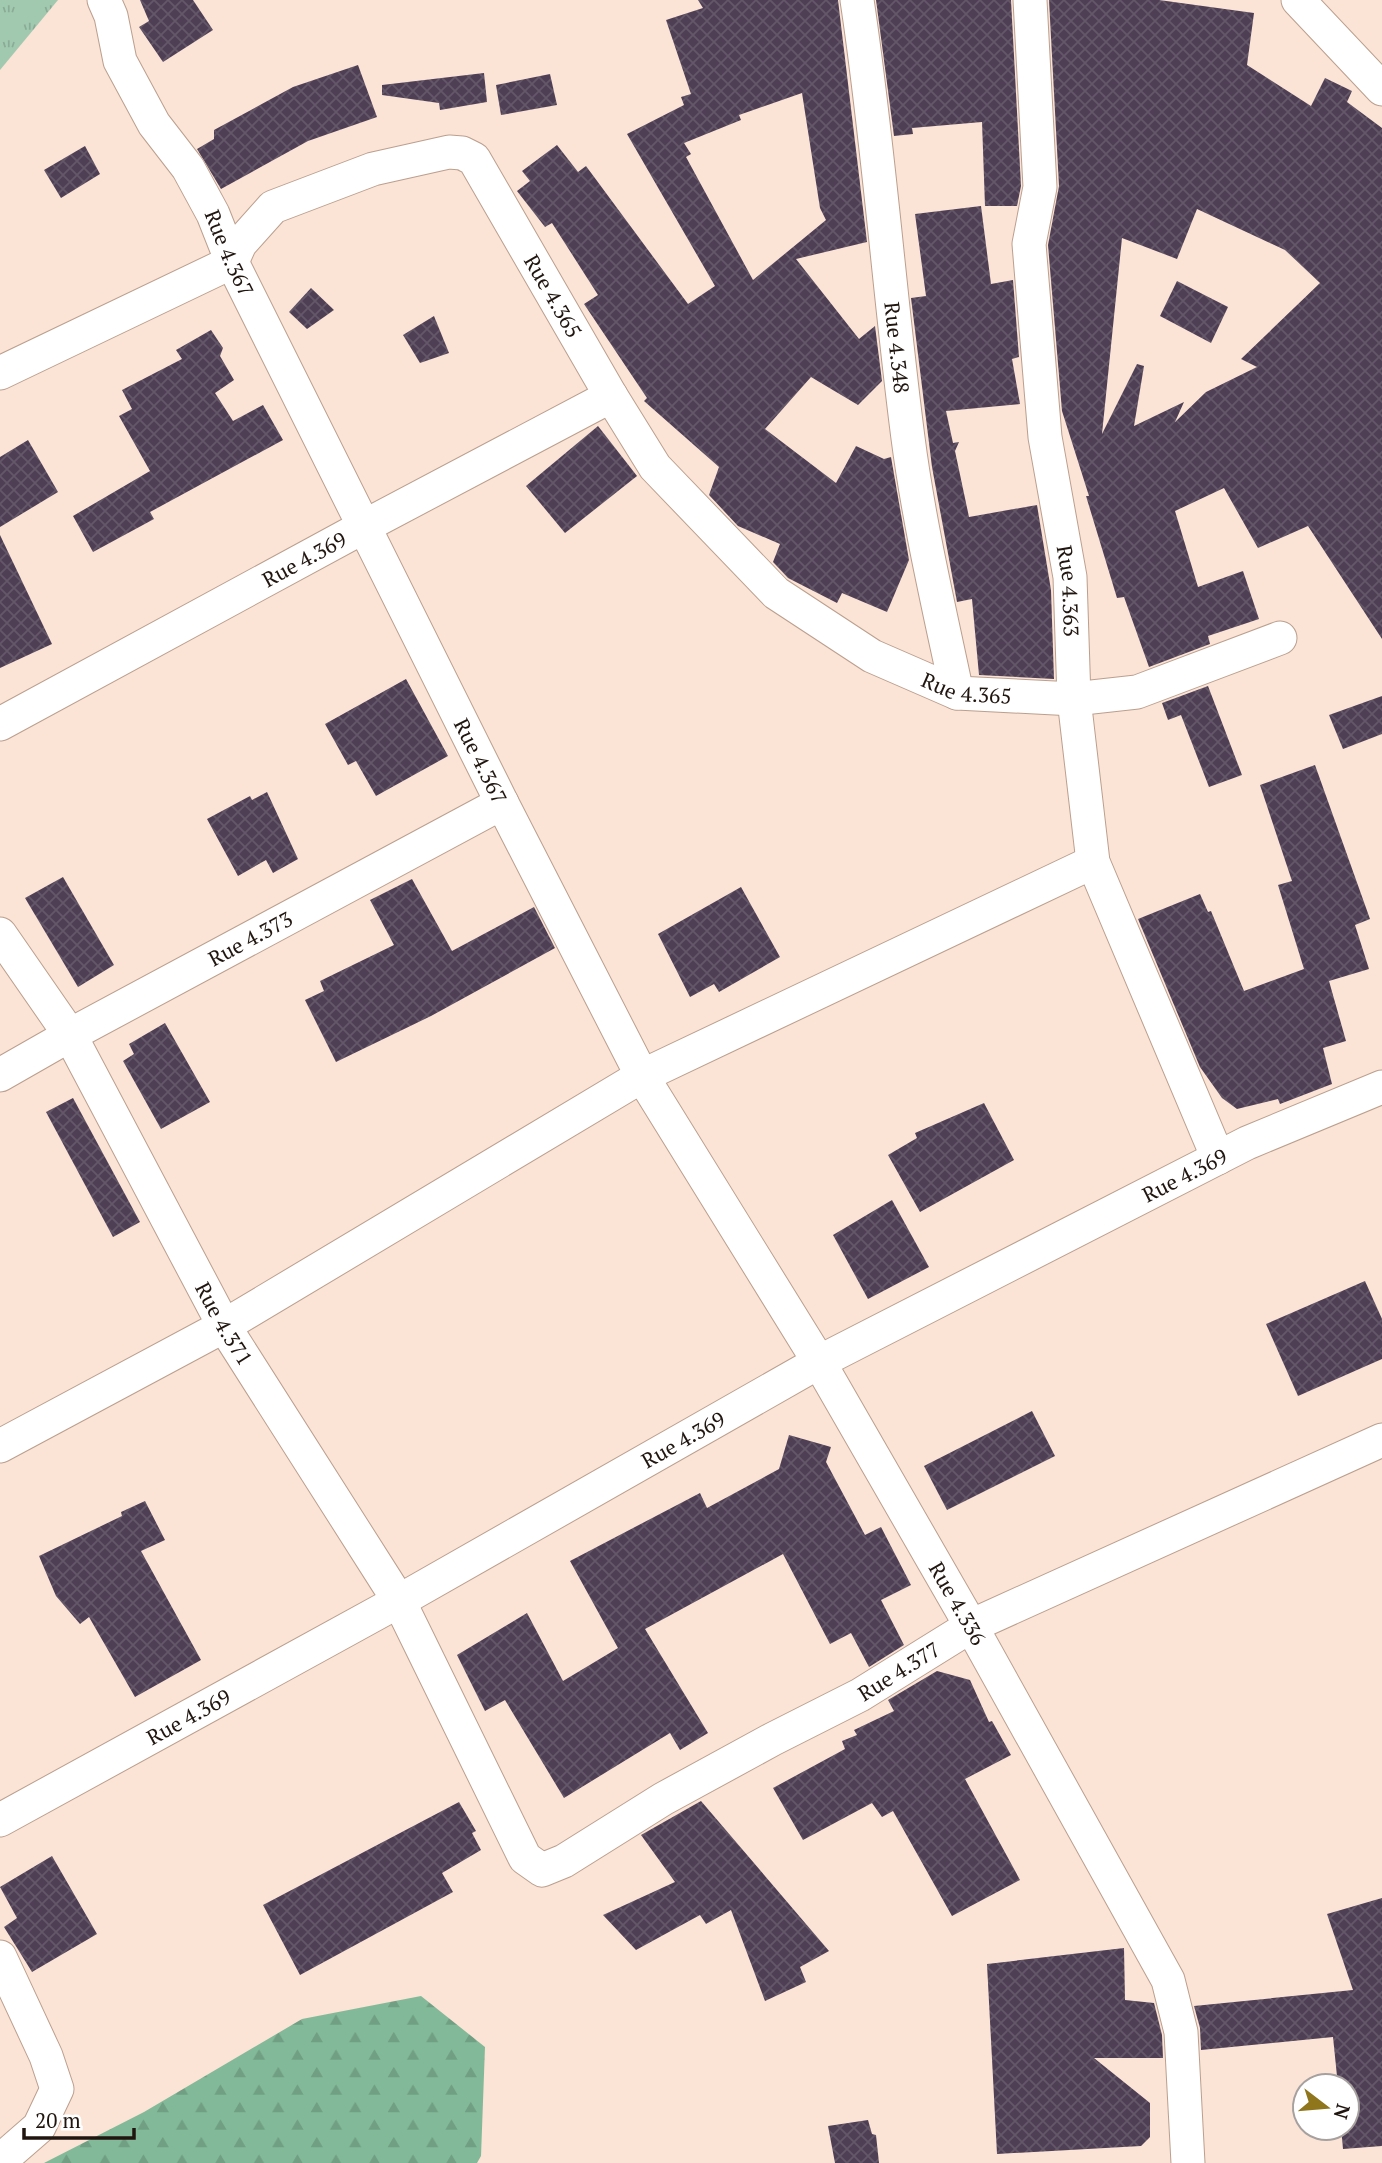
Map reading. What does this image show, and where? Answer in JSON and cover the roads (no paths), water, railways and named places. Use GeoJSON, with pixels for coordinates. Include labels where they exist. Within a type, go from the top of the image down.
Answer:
{"type":"FeatureCollection","features":[{"type":"Feature","properties":{"kind":"street","name":"Rue 4.367"},"geometry":{"type":"LineString","coordinates":[[104,0],[111,16],[120,61],[155,124],[188,168],[213,215],[232,262],[502,803],[642,1076]]}},
{"type":"Feature","properties":{"kind":"street","name":"Rue 4.348"},"geometry":{"type":"LineString","coordinates":[[857,0],[871,90],[908,439],[927,550],[957,693]]}},
{"type":"Feature","properties":{"kind":"street","name":"Rue 4.363"},"geometry":{"type":"LineString","coordinates":[[1030,0],[1040,187],[1029,244],[1045,437],[1070,577],[1074,699],[1093,862],[1218,1158]]}},
{"type":"Feature","properties":{"kind":"street"},"geometry":{"type":"LineString","coordinates":[[1298,0],[1382,89]]}},
{"type":"Feature","properties":{"kind":"street","name":"Rue 4.365"},"geometry":{"type":"LineString","coordinates":[[232,262],[240,244],[273,207],[373,169],[449,152],[462,153],[474,159],[655,467],[776,593],[872,656],[957,693],[1074,699],[1137,692],[1280,638]]}},
{"type":"Feature","properties":{"kind":"street"},"geometry":{"type":"LineString","coordinates":[[0,373],[232,262]]}},
{"type":"Feature","properties":{"kind":"street","name":"Rue 4.369"},"geometry":{"type":"LineString","coordinates":[[0,723],[611,396]]}},
{"type":"Feature","properties":{"kind":"street","name":"Rue 4.373"},"geometry":{"type":"LineString","coordinates":[[0,1075],[502,803]]}},
{"type":"Feature","properties":{"kind":"street"},"geometry":{"type":"LineString","coordinates":[[0,1446],[225,1326],[642,1076],[1093,862]]}},
{"type":"Feature","properties":{"kind":"street","name":"Rue 4.371"},"geometry":{"type":"LineString","coordinates":[[0,934],[70,1035],[225,1326],[399,1601],[525,1858],[542,1870]]}},
{"type":"Feature","properties":{"kind":"street","name":"Rue 4.336"},"geometry":{"type":"LineString","coordinates":[[642,1076],[818,1362],[971,1626],[1168,1980],[1181,2032],[1188,2163]]}},
{"type":"Feature","properties":{"kind":"street","name":"Rue 4.369"},"geometry":{"type":"LineString","coordinates":[[0,1820],[399,1601],[818,1362],[1247,1143],[1382,1087]]}},
{"type":"Feature","properties":{"kind":"street","name":"Rue 4.377"},"geometry":{"type":"LineString","coordinates":[[542,1870],[564,1861],[663,1799],[860,1695],[971,1626],[1382,1440]]}},
{"type":"Feature","properties":{"kind":"street"},"geometry":{"type":"LineString","coordinates":[[0,1958],[46,2056],[57,2089],[39,2127],[0,2161]]}}]}
